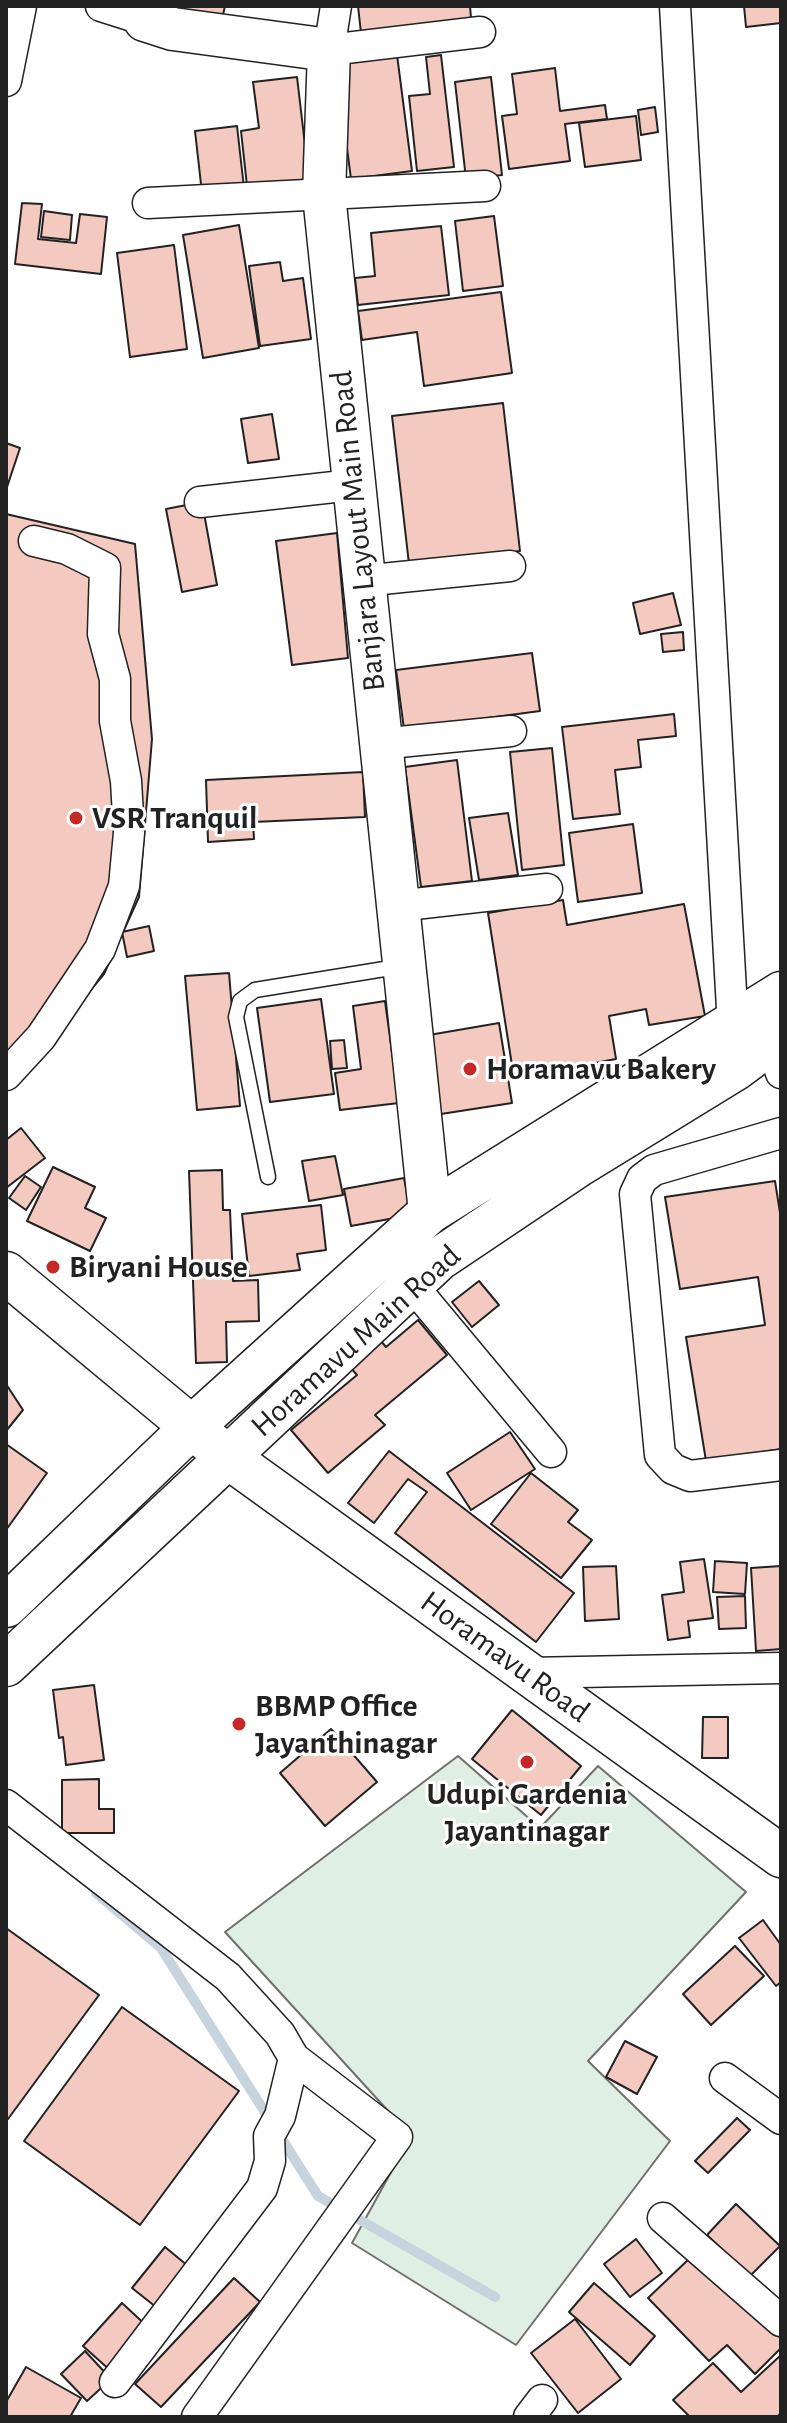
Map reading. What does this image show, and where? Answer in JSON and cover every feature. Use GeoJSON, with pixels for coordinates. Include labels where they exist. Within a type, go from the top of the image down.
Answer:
{"type":"FeatureCollection","features":[{"type":"Feature","properties":{"kind":"street"},"geometry":{"type":"LineString","coordinates":[[6,81],[21,6]]}},
{"type":"Feature","properties":{"kind":"street"},"geometry":{"type":"LineString","coordinates":[[101,6],[146,13],[173,29],[329,50],[480,32]]}},
{"type":"Feature","properties":{"kind":"street"},"geometry":{"type":"LineString","coordinates":[[329,50],[336,6]]}},
{"type":"Feature","properties":{"kind":"street"},"geometry":{"type":"LineString","coordinates":[[675,6],[733,1026]]}},
{"type":"Feature","properties":{"kind":"street","name":"Banjara Layout Main Road"},"geometry":{"type":"LineString","coordinates":[[329,50],[324,195],[430,1212]]}},
{"type":"Feature","properties":{"kind":"street"},"geometry":{"type":"LineString","coordinates":[[148,203],[485,186]]}},
{"type":"Feature","properties":{"kind":"street"},"geometry":{"type":"LineString","coordinates":[[200,502],[352,485]]}},
{"type":"Feature","properties":{"kind":"street"},"geometry":{"type":"LineString","coordinates":[[6,1075],[41,1037],[100,949],[124,886],[129,833],[126,781],[115,721],[115,679],[103,634],[105,568],[67,549],[34,541]]}},
{"type":"Feature","properties":{"kind":"street"},"geometry":{"type":"LineString","coordinates":[[362,581],[510,566]]}},
{"type":"Feature","properties":{"kind":"street"},"geometry":{"type":"LineString","coordinates":[[379,744],[511,731]]}},
{"type":"Feature","properties":{"kind":"street"},"geometry":{"type":"LineString","coordinates":[[397,906],[547,889]]}},
{"type":"Feature","properties":{"kind":"street","name":"Horamavu Main Road"},"geometry":{"type":"LineString","coordinates":[[7,1604],[193,1426],[430,1212],[733,1026],[781,993]]}},
{"type":"Feature","properties":{"kind":"street","name":"Horamavu Main Road"},"geometry":{"type":"LineString","coordinates":[[6,1665],[439,1259],[566,1173],[737,1068],[778,1050]]}},
{"type":"Feature","properties":{"kind":"street"},"geometry":{"type":"LineString","coordinates":[[781,1133],[654,1170],[642,1179],[635,1194],[660,1455],[673,1469],[690,1476],[781,1465]]}},
{"type":"Feature","properties":{"kind":"street","name":"Horamavu Road"},"geometry":{"type":"LineString","coordinates":[[6,1273],[229,1458],[781,1856]]}},
{"type":"Feature","properties":{"kind":"street"},"geometry":{"type":"LineString","coordinates":[[411,1284],[551,1452]]}},
{"type":"Feature","properties":{"kind":"street"},"geometry":{"type":"LineString","coordinates":[[528,1673],[781,1668]]}},
{"type":"Feature","properties":{"kind":"street"},"geometry":{"type":"LineString","coordinates":[[6,1805],[228,1977],[280,2034],[294,2058],[397,2137],[197,2417]]}},
{"type":"Feature","properties":{"kind":"street"},"geometry":{"type":"LineString","coordinates":[[115,2382],[262,2188],[270,2161],[274,2126],[294,2058]]}},
{"type":"Feature","properties":{"kind":"street"},"geometry":{"type":"LineString","coordinates":[[725,2078],[781,2119]]}},
{"type":"Feature","properties":{"kind":"street"},"geometry":{"type":"LineString","coordinates":[[663,2218],[781,2321]]}},
{"type":"Feature","properties":{"kind":"lane"},"geometry":{"type":"LineString","coordinates":[[268,1177],[236,1017],[240,1001],[255,990],[403,965]]}},
{"type":"Feature","properties":{"kind":"green space"},"geometry":{"type":"Polygon","coordinates":[[[458,1756],[540,1828],[598,1766],[746,1892],[588,2061],[670,2141],[516,2345],[352,2243],[411,2136],[225,1932],[458,1756]]]}},
{"type":"Feature","properties":{"kind":"building"},"geometry":{"type":"Polygon","coordinates":[[[179,6],[225,6],[220,28],[176,19],[179,6]]]}},
{"type":"Feature","properties":{"kind":"building"},"geometry":{"type":"Polygon","coordinates":[[[358,6],[470,6],[472,30],[362,42],[358,6]]]}},
{"type":"Feature","properties":{"kind":"building"},"geometry":{"type":"Polygon","coordinates":[[[744,6],[781,6],[781,23],[746,27],[744,6]]]}},
{"type":"Feature","properties":{"kind":"building"},"geometry":{"type":"Polygon","coordinates":[[[396,47],[412,171],[351,179],[335,55],[396,47]]]}},
{"type":"Feature","properties":{"kind":"building"},"geometry":{"type":"Polygon","coordinates":[[[441,55],[454,167],[417,171],[409,96],[430,94],[426,57],[441,55]]]}},
{"type":"Feature","properties":{"kind":"building"},"geometry":{"type":"Polygon","coordinates":[[[555,68],[560,111],[605,105],[607,119],[565,124],[570,161],[509,169],[502,116],[517,114],[512,74],[555,68]]]}},
{"type":"Feature","properties":{"kind":"building"},"geometry":{"type":"Polygon","coordinates":[[[297,77],[309,179],[247,186],[241,131],[259,128],[253,82],[297,77]]]}},
{"type":"Feature","properties":{"kind":"building"},"geometry":{"type":"Polygon","coordinates":[[[491,77],[502,175],[466,179],[455,82],[491,77]]]}},
{"type":"Feature","properties":{"kind":"building"},"geometry":{"type":"Polygon","coordinates":[[[655,107],[658,132],[641,135],[638,110],[655,107]]]}},
{"type":"Feature","properties":{"kind":"building"},"geometry":{"type":"Polygon","coordinates":[[[636,116],[641,160],[585,167],[579,123],[636,116]]]}},
{"type":"Feature","properties":{"kind":"building"},"geometry":{"type":"Polygon","coordinates":[[[237,126],[244,188],[202,193],[195,131],[237,126]]]}},
{"type":"Feature","properties":{"kind":"building"},"geometry":{"type":"Polygon","coordinates":[[[22,203],[42,204],[38,239],[76,243],[80,214],[107,217],[101,274],[15,264],[22,203]]]}},
{"type":"Feature","properties":{"kind":"building"},"geometry":{"type":"Polygon","coordinates":[[[44,211],[72,215],[70,240],[41,237],[44,211]]]}},
{"type":"Feature","properties":{"kind":"building"},"geometry":{"type":"Polygon","coordinates":[[[494,216],[503,286],[463,291],[455,221],[494,216]]]}},
{"type":"Feature","properties":{"kind":"building"},"geometry":{"type":"Polygon","coordinates":[[[239,225],[259,348],[203,358],[183,235],[239,225]]]}},
{"type":"Feature","properties":{"kind":"building"},"geometry":{"type":"Polygon","coordinates":[[[441,226],[449,295],[358,305],[355,278],[375,276],[371,233],[441,226]]]}},
{"type":"Feature","properties":{"kind":"building"},"geometry":{"type":"Polygon","coordinates":[[[174,245],[187,349],[130,357],[117,253],[174,245]]]}},
{"type":"Feature","properties":{"kind":"building"},"geometry":{"type":"Polygon","coordinates":[[[280,262],[283,281],[303,278],[311,339],[260,346],[249,266],[280,262]]]}},
{"type":"Feature","properties":{"kind":"building"},"geometry":{"type":"Polygon","coordinates":[[[501,292],[512,373],[424,386],[417,332],[362,340],[358,311],[501,292]]]}},
{"type":"Feature","properties":{"kind":"building"},"geometry":{"type":"Polygon","coordinates":[[[503,403],[520,551],[409,564],[392,416],[503,403]]]}},
{"type":"Feature","properties":{"kind":"building"},"geometry":{"type":"Polygon","coordinates":[[[272,414],[279,459],[248,463],[241,419],[272,414]]]}},
{"type":"Feature","properties":{"kind":"building"},"geometry":{"type":"Polygon","coordinates":[[[6,443],[20,448],[6,490],[6,443]]]}},
{"type":"Feature","properties":{"kind":"building"},"geometry":{"type":"Polygon","coordinates":[[[202,502],[217,585],[182,592],[166,509],[202,502]]]}},
{"type":"Feature","properties":{"kind":"building","name":"VSR Tranquil"},"geometry":{"type":"Polygon","coordinates":[[[6,514],[135,544],[152,739],[139,897],[104,974],[6,1091],[6,514]]]}},
{"type":"Feature","properties":{"kind":"building"},"geometry":{"type":"Polygon","coordinates":[[[337,533],[348,658],[292,665],[276,541],[337,533]]]}},
{"type":"Feature","properties":{"kind":"building"},"geometry":{"type":"Polygon","coordinates":[[[673,593],[681,625],[640,634],[633,603],[673,593]]]}},
{"type":"Feature","properties":{"kind":"building"},"geometry":{"type":"Polygon","coordinates":[[[683,632],[684,650],[663,652],[661,634],[683,632]]]}},
{"type":"Feature","properties":{"kind":"building"},"geometry":{"type":"Polygon","coordinates":[[[532,653],[540,711],[404,729],[396,670],[532,653]]]}},
{"type":"Feature","properties":{"kind":"building"},"geometry":{"type":"Polygon","coordinates":[[[674,714],[676,736],[638,740],[641,767],[615,770],[620,814],[573,819],[562,727],[674,714]]]}},
{"type":"Feature","properties":{"kind":"building"},"geometry":{"type":"Polygon","coordinates":[[[552,748],[564,865],[522,870],[510,752],[552,748]]]}},
{"type":"Feature","properties":{"kind":"building"},"geometry":{"type":"Polygon","coordinates":[[[457,760],[472,881],[421,887],[405,767],[457,760]]]}},
{"type":"Feature","properties":{"kind":"building"},"geometry":{"type":"Polygon","coordinates":[[[363,772],[365,817],[253,822],[254,839],[208,842],[206,780],[363,772]]]}},
{"type":"Feature","properties":{"kind":"building"},"geometry":{"type":"Polygon","coordinates":[[[508,813],[518,875],[479,880],[469,818],[508,813]]]}},
{"type":"Feature","properties":{"kind":"building"},"geometry":{"type":"Polygon","coordinates":[[[633,824],[642,893],[578,902],[569,833],[633,824]]]}},
{"type":"Feature","properties":{"kind":"building"},"geometry":{"type":"Polygon","coordinates":[[[563,900],[567,925],[684,904],[705,1016],[649,1025],[646,1009],[609,1016],[616,1059],[514,1078],[488,913],[563,900]]]}},
{"type":"Feature","properties":{"kind":"building"},"geometry":{"type":"Polygon","coordinates":[[[149,926],[154,951],[127,957],[122,932],[149,926]]]}},
{"type":"Feature","properties":{"kind":"building"},"geometry":{"type":"Polygon","coordinates":[[[229,973],[240,1106],[197,1110],[185,976],[229,973]]]}},
{"type":"Feature","properties":{"kind":"building"},"geometry":{"type":"Polygon","coordinates":[[[321,999],[334,1094],[270,1102],[257,1008],[321,999]]]}},
{"type":"Feature","properties":{"kind":"building"},"geometry":{"type":"Polygon","coordinates":[[[385,1001],[399,1103],[340,1110],[335,1073],[361,1069],[353,1006],[385,1001]]]}},
{"type":"Feature","properties":{"kind":"building","name":"Horamavu Bakery"},"geometry":{"type":"Polygon","coordinates":[[[499,1023],[512,1103],[441,1114],[429,1035],[499,1023]]]}},
{"type":"Feature","properties":{"kind":"building"},"geometry":{"type":"Polygon","coordinates":[[[344,1040],[347,1068],[332,1069],[330,1041],[344,1040]]]}},
{"type":"Feature","properties":{"kind":"building"},"geometry":{"type":"Polygon","coordinates":[[[21,1128],[45,1158],[6,1188],[6,1140],[21,1128]]]}},
{"type":"Feature","properties":{"kind":"building"},"geometry":{"type":"Polygon","coordinates":[[[335,1156],[343,1195],[309,1201],[302,1161],[335,1156]]]}},
{"type":"Feature","properties":{"kind":"building"},"geometry":{"type":"Polygon","coordinates":[[[53,1167],[95,1187],[85,1208],[106,1218],[90,1251],[27,1221],[53,1167]]]}},
{"type":"Feature","properties":{"kind":"building"},"geometry":{"type":"Polygon","coordinates":[[[222,1170],[223,1210],[230,1210],[233,1281],[258,1280],[259,1321],[226,1322],[227,1362],[196,1363],[189,1171],[222,1170]]]}},
{"type":"Feature","properties":{"kind":"building"},"geometry":{"type":"Polygon","coordinates":[[[25,1176],[41,1187],[26,1210],[9,1198],[25,1176]]]}},
{"type":"Feature","properties":{"kind":"building"},"geometry":{"type":"Polygon","coordinates":[[[404,1178],[411,1215],[351,1226],[344,1189],[404,1178]]]}},
{"type":"Feature","properties":{"kind":"building"},"geometry":{"type":"Polygon","coordinates":[[[775,1181],[781,1219],[781,1449],[706,1461],[686,1337],[765,1325],[758,1277],[680,1289],[665,1197],[775,1181]]]}},
{"type":"Feature","properties":{"kind":"building"},"geometry":{"type":"Polygon","coordinates":[[[321,1205],[326,1250],[297,1254],[300,1270],[249,1276],[242,1214],[321,1205]]]}},
{"type":"Feature","properties":{"kind":"building"},"geometry":{"type":"Polygon","coordinates":[[[479,1281],[499,1305],[472,1327],[452,1302],[479,1281]]]}},
{"type":"Feature","properties":{"kind":"building"},"geometry":{"type":"Polygon","coordinates":[[[418,1320],[447,1355],[375,1415],[385,1425],[328,1473],[291,1430],[357,1375],[343,1359],[374,1333],[386,1347],[418,1320]]]}},
{"type":"Feature","properties":{"kind":"building"},"geometry":{"type":"Polygon","coordinates":[[[6,1384],[23,1410],[6,1431],[6,1384]]]}},
{"type":"Feature","properties":{"kind":"building"},"geometry":{"type":"Polygon","coordinates":[[[510,1432],[535,1469],[471,1510],[447,1473],[510,1432]]]}},
{"type":"Feature","properties":{"kind":"building"},"geometry":{"type":"Polygon","coordinates":[[[6,1444],[47,1473],[6,1530],[6,1444]]]}},
{"type":"Feature","properties":{"kind":"building"},"geometry":{"type":"Polygon","coordinates":[[[389,1451],[574,1593],[536,1642],[395,1533],[427,1492],[408,1479],[374,1523],[348,1503],[389,1451]]]}},
{"type":"Feature","properties":{"kind":"building"},"geometry":{"type":"Polygon","coordinates":[[[531,1473],[578,1510],[568,1522],[592,1540],[561,1578],[491,1524],[531,1473]]]}},
{"type":"Feature","properties":{"kind":"building"},"geometry":{"type":"Polygon","coordinates":[[[704,1559],[713,1618],[688,1621],[690,1637],[668,1640],[662,1595],[684,1592],[680,1562],[704,1559]]]}},
{"type":"Feature","properties":{"kind":"building"},"geometry":{"type":"Polygon","coordinates":[[[715,1561],[747,1563],[745,1594],[713,1592],[715,1561]]]}},
{"type":"Feature","properties":{"kind":"building"},"geometry":{"type":"Polygon","coordinates":[[[616,1566],[619,1619],[585,1621],[583,1567],[616,1566]]]}},
{"type":"Feature","properties":{"kind":"building"},"geometry":{"type":"Polygon","coordinates":[[[781,1566],[781,1649],[756,1651],[751,1568],[781,1566]]]}},
{"type":"Feature","properties":{"kind":"building"},"geometry":{"type":"Polygon","coordinates":[[[745,1596],[746,1628],[719,1629],[717,1597],[745,1596]]]}},
{"type":"Feature","properties":{"kind":"building"},"geometry":{"type":"Polygon","coordinates":[[[94,1685],[104,1760],[66,1765],[53,1690],[94,1685]]]}},
{"type":"Feature","properties":{"kind":"building","name":"Udupi Gardenia Jayantinagar"},"geometry":{"type":"Polygon","coordinates":[[[512,1710],[581,1766],[541,1815],[472,1759],[512,1710]]]}},
{"type":"Feature","properties":{"kind":"building"},"geometry":{"type":"Polygon","coordinates":[[[703,1717],[728,1717],[728,1758],[702,1758],[703,1717]]]}},
{"type":"Feature","properties":{"kind":"building"},"geometry":{"type":"Polygon","coordinates":[[[331,1729],[377,1782],[325,1826],[280,1773],[331,1729]]]}},
{"type":"Feature","properties":{"kind":"building"},"geometry":{"type":"Polygon","coordinates":[[[99,1779],[99,1809],[114,1809],[114,1833],[62,1833],[62,1780],[99,1779]]]}},
{"type":"Feature","properties":{"kind":"building"},"geometry":{"type":"Polygon","coordinates":[[[763,1920],[781,1945],[781,1982],[776,1986],[739,1938],[763,1920]]]}},
{"type":"Feature","properties":{"kind":"building"},"geometry":{"type":"Polygon","coordinates":[[[6,1928],[99,1995],[8,2119],[6,2117],[6,1928]]]}},
{"type":"Feature","properties":{"kind":"building"},"geometry":{"type":"Polygon","coordinates":[[[735,1946],[764,1976],[711,2025],[683,1994],[735,1946]]]}},
{"type":"Feature","properties":{"kind":"building"},"geometry":{"type":"Polygon","coordinates":[[[122,2007],[239,2091],[140,2225],[24,2141],[122,2007]]]}},
{"type":"Feature","properties":{"kind":"building"},"geometry":{"type":"Polygon","coordinates":[[[625,2041],[657,2057],[637,2094],[606,2077],[625,2041]]]}},
{"type":"Feature","properties":{"kind":"building"},"geometry":{"type":"Polygon","coordinates":[[[737,2118],[750,2130],[708,2173],[695,2161],[737,2118]]]}},
{"type":"Feature","properties":{"kind":"building"},"geometry":{"type":"Polygon","coordinates":[[[736,2204],[780,2246],[750,2276],[707,2235],[736,2204]]]}},
{"type":"Feature","properties":{"kind":"building"},"geometry":{"type":"Polygon","coordinates":[[[636,2239],[662,2273],[630,2297],[604,2264],[636,2239]]]}},
{"type":"Feature","properties":{"kind":"building"},"geometry":{"type":"Polygon","coordinates":[[[165,2247],[188,2266],[156,2307],[132,2288],[165,2247]]]}},
{"type":"Feature","properties":{"kind":"building"},"geometry":{"type":"Polygon","coordinates":[[[690,2258],[714,2282],[722,2277],[781,2329],[781,2348],[755,2374],[727,2345],[709,2361],[648,2298],[690,2258]]]}},
{"type":"Feature","properties":{"kind":"building"},"geometry":{"type":"Polygon","coordinates":[[[234,2278],[260,2302],[161,2407],[135,2384],[234,2278]]]}},
{"type":"Feature","properties":{"kind":"building"},"geometry":{"type":"Polygon","coordinates":[[[594,2283],[655,2336],[630,2365],[569,2312],[594,2283]]]}},
{"type":"Feature","properties":{"kind":"building"},"geometry":{"type":"Polygon","coordinates":[[[122,2303],[150,2329],[112,2372],[83,2346],[122,2303]]]}},
{"type":"Feature","properties":{"kind":"building"},"geometry":{"type":"Polygon","coordinates":[[[575,2319],[621,2379],[578,2413],[531,2353],[575,2319]]]}},
{"type":"Feature","properties":{"kind":"building"},"geometry":{"type":"Polygon","coordinates":[[[85,2351],[111,2379],[87,2401],[61,2374],[85,2351]]]}},
{"type":"Feature","properties":{"kind":"building"},"geometry":{"type":"Polygon","coordinates":[[[781,2355],[781,2413],[777,2417],[690,2417],[673,2400],[713,2363],[741,2392],[781,2355]]]}},
{"type":"Feature","properties":{"kind":"building"},"geometry":{"type":"Polygon","coordinates":[[[26,2367],[81,2398],[70,2417],[6,2417],[6,2402],[26,2367]]]}},
{"type":"Feature","properties":{"kind":"waterway"},"geometry":{"type":"LineString","coordinates":[[96,1893],[161,1948],[318,2196],[495,2297]]}},
{"type":"Feature","properties":{"kind":"place","name":"VSR Tranquil"},"geometry":{"type":"Point","coordinates":[76,818]}},
{"type":"Feature","properties":{"kind":"place","name":"Horamavu Bakery"},"geometry":{"type":"Point","coordinates":[470,1069]}},
{"type":"Feature","properties":{"kind":"place","name":"Biryani House"},"geometry":{"type":"Point","coordinates":[53,1267]}},
{"type":"Feature","properties":{"kind":"place","name":"BBMP Office Jayanthinagar"},"geometry":{"type":"Point","coordinates":[239,1724]}},
{"type":"Feature","properties":{"kind":"place","name":"Udupi Gardenia Jayantinagar"},"geometry":{"type":"Point","coordinates":[527,1762]}}]}
